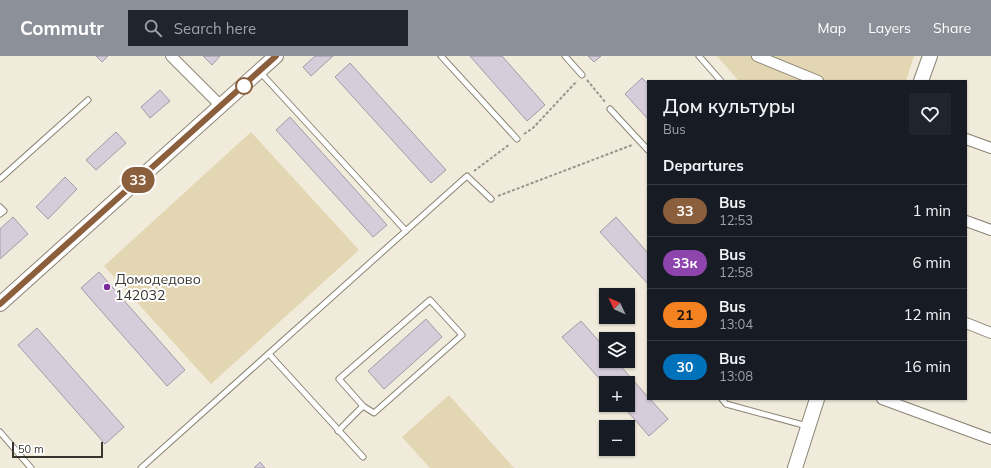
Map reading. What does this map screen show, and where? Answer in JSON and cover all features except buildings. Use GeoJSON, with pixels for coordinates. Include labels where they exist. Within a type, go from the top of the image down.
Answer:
{"type":"FeatureCollection","features":[{"type":"Feature","properties":{"kind":"street"},"geometry":{"type":"LineString","coordinates":[[171,56],[221,106]]}},
{"type":"Feature","properties":{"kind":"street"},"geometry":{"type":"LineString","coordinates":[[0,304],[276,56]]}},
{"type":"Feature","properties":{"kind":"street"},"geometry":{"type":"LineString","coordinates":[[757,56],[816,80]]}},
{"type":"Feature","properties":{"kind":"street"},"geometry":{"type":"LineString","coordinates":[[921,80],[930,56]]}},
{"type":"Feature","properties":{"kind":"street"},"geometry":{"type":"LineString","coordinates":[[967,139],[991,148]]}},
{"type":"Feature","properties":{"kind":"street"},"geometry":{"type":"LineString","coordinates":[[967,221],[991,230]]}},
{"type":"Feature","properties":{"kind":"street"},"geometry":{"type":"LineString","coordinates":[[967,324],[991,333]]}},
{"type":"Feature","properties":{"kind":"street"},"geometry":{"type":"LineString","coordinates":[[794,468],[817,400]]}},
{"type":"Feature","properties":{"kind":"street"},"geometry":{"type":"LineString","coordinates":[[885,400],[991,439]]}},
{"type":"Feature","properties":{"kind":"lane"},"geometry":{"type":"LineString","coordinates":[[441,56],[517,139]]}},
{"type":"Feature","properties":{"kind":"lane"},"geometry":{"type":"LineString","coordinates":[[565,56],[582,75]]}},
{"type":"Feature","properties":{"kind":"lane"},"geometry":{"type":"LineString","coordinates":[[699,56],[720,80]]}},
{"type":"Feature","properties":{"kind":"lane"},"geometry":{"type":"LineString","coordinates":[[259,71],[406,231]]}},
{"type":"Feature","properties":{"kind":"lane"},"geometry":{"type":"LineString","coordinates":[[0,179],[88,100]]}},
{"type":"Feature","properties":{"kind":"lane"},"geometry":{"type":"LineString","coordinates":[[610,109],[647,149]]}},
{"type":"Feature","properties":{"kind":"lane"},"geometry":{"type":"LineString","coordinates":[[141,468],[468,176],[491,199]]}},
{"type":"Feature","properties":{"kind":"lane"},"geometry":{"type":"LineString","coordinates":[[0,207],[4,211],[0,214]]}},
{"type":"Feature","properties":{"kind":"lane"},"geometry":{"type":"LineString","coordinates":[[430,300],[462,335],[374,413],[364,406],[339,379],[430,300]]}},
{"type":"Feature","properties":{"kind":"lane"},"geometry":{"type":"LineString","coordinates":[[269,354],[362,457]]}},
{"type":"Feature","properties":{"kind":"lane"},"geometry":{"type":"LineString","coordinates":[[723,400],[726,404],[808,426]]}},
{"type":"Feature","properties":{"kind":"lane"},"geometry":{"type":"LineString","coordinates":[[338,431],[364,406]]}},
{"type":"Feature","properties":{"kind":"lane"},"geometry":{"type":"LineString","coordinates":[[0,432],[31,468]]}},
{"type":"Feature","properties":{"kind":"path"},"geometry":{"type":"LineString","coordinates":[[468,176],[533,128],[582,75],[610,109]]}},
{"type":"Feature","properties":{"kind":"path"},"geometry":{"type":"LineString","coordinates":[[491,199],[640,141]]}},
{"type":"Feature","properties":{"kind":"shaded area"},"geometry":{"type":"Polygon","coordinates":[[[717,56],[914,56],[906,80],[738,80],[717,56]]]}},
{"type":"Feature","properties":{"kind":"shaded area"},"geometry":{"type":"Polygon","coordinates":[[[251,132],[359,250],[211,384],[104,266],[251,132]]]}},
{"type":"Feature","properties":{"kind":"shaded area"},"geometry":{"type":"Polygon","coordinates":[[[449,395],[514,468],[430,468],[402,437],[449,395]]]}},
{"type":"Feature","properties":{"kind":"bus line","name":"33"},"geometry":{"type":"LineString","coordinates":[[0,304],[276,56]]}},
{"type":"Feature","properties":{"kind":"place","name":"Домодедово 142032"},"geometry":{"type":"Point","coordinates":[107,287]}}]}
